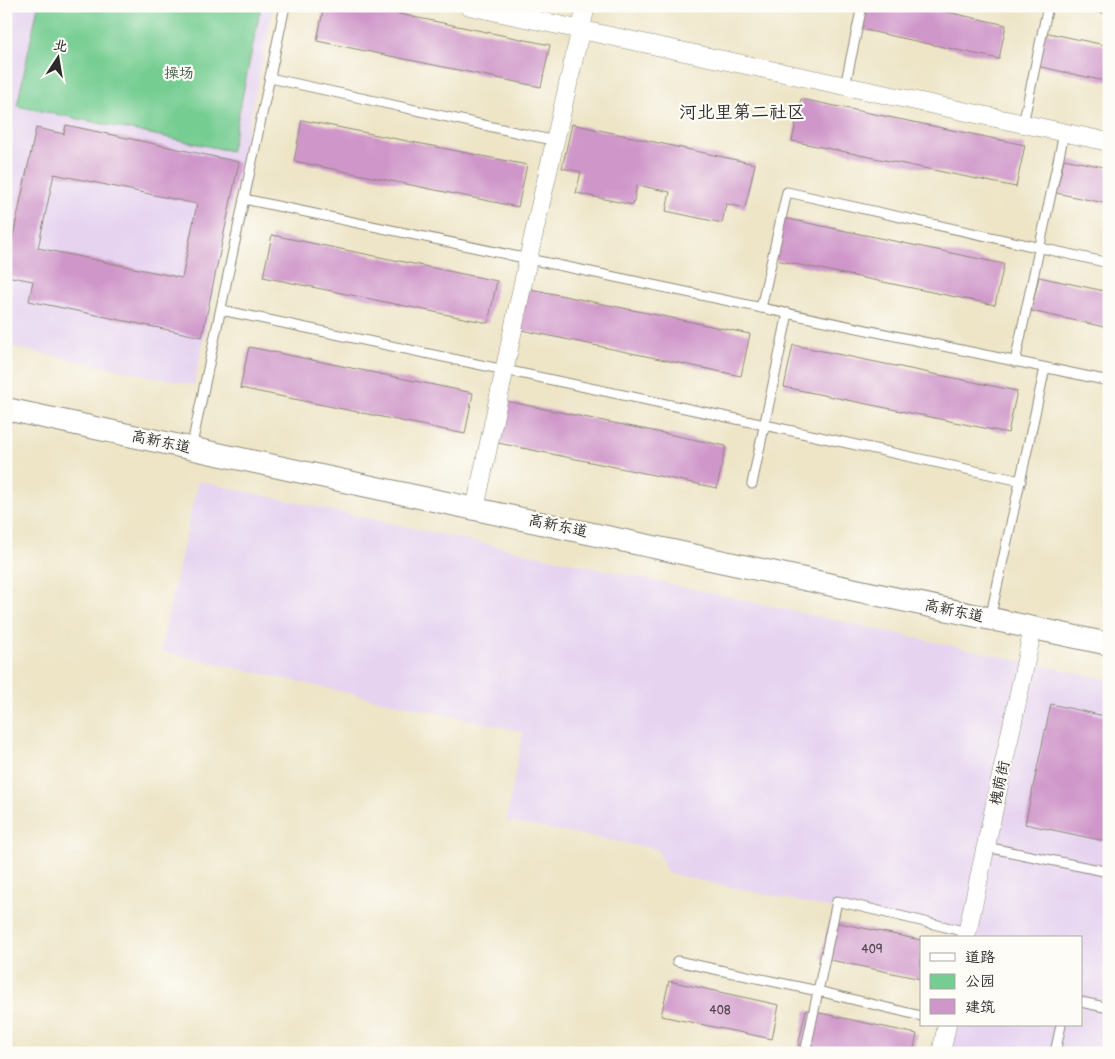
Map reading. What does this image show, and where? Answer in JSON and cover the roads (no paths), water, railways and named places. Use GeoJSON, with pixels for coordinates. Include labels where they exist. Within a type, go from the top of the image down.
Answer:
{"type":"FeatureCollection","features":[{"type":"Feature","properties":{"kind":"street"},"geometry":{"type":"LineString","coordinates":[[475,509],[528,259],[586,6]]}},
{"type":"Feature","properties":{"kind":"street"},"geometry":{"type":"LineString","coordinates":[[478,7],[1109,142]]}},
{"type":"Feature","properties":{"kind":"street","name":"高新东道"},"geometry":{"type":"LineString","coordinates":[[6,409],[1109,644]]}},
{"type":"Feature","properties":{"kind":"street","name":"槐荫街"},"geometry":{"type":"LineString","coordinates":[[967,935],[1033,628]]}},
{"type":"Feature","properties":{"kind":"street"},"geometry":{"type":"LineString","coordinates":[[941,1053],[947,1026]]}},
{"type":"Feature","properties":{"kind":"lane"},"geometry":{"type":"LineString","coordinates":[[191,449],[285,6]]}},
{"type":"Feature","properties":{"kind":"lane"},"geometry":{"type":"LineString","coordinates":[[845,86],[862,6]]}},
{"type":"Feature","properties":{"kind":"lane"},"geometry":{"type":"LineString","coordinates":[[1023,124],[1048,6]]}},
{"type":"Feature","properties":{"kind":"lane"},"geometry":{"type":"LineString","coordinates":[[1095,6],[1109,9]]}},
{"type":"Feature","properties":{"kind":"lane"},"geometry":{"type":"LineString","coordinates":[[270,78],[556,141]]}},
{"type":"Feature","properties":{"kind":"lane"},"geometry":{"type":"LineString","coordinates":[[1016,362],[1064,132]]}},
{"type":"Feature","properties":{"kind":"lane"},"geometry":{"type":"LineString","coordinates":[[761,308],[787,192],[1109,263]]}},
{"type":"Feature","properties":{"kind":"lane"},"geometry":{"type":"LineString","coordinates":[[244,198],[1109,381]]}},
{"type":"Feature","properties":{"kind":"lane"},"geometry":{"type":"LineString","coordinates":[[220,310],[1020,481]]}},
{"type":"Feature","properties":{"kind":"lane"},"geometry":{"type":"LineString","coordinates":[[752,484],[788,313]]}},
{"type":"Feature","properties":{"kind":"lane"},"geometry":{"type":"LineString","coordinates":[[990,619],[1045,368]]}},
{"type":"Feature","properties":{"kind":"lane"},"geometry":{"type":"LineString","coordinates":[[986,847],[1109,872]]}},
{"type":"Feature","properties":{"kind":"lane"},"geometry":{"type":"LineString","coordinates":[[805,1053],[837,900],[967,935]]}},
{"type":"Feature","properties":{"kind":"lane"},"geometry":{"type":"LineString","coordinates":[[677,961],[818,991],[920,1016]]}},
{"type":"Feature","properties":{"kind":"lane"},"geometry":{"type":"LineString","coordinates":[[1082,1002],[1109,1008]]}},
{"type":"Feature","properties":{"kind":"lane"},"geometry":{"type":"LineString","coordinates":[[1055,1053],[1061,1026]]}},
{"type":"Feature","properties":{"kind":"district","name":"河北里第二社区"},"geometry":{"type":"Point","coordinates":[742,112]}},
{"type":"Feature","properties":{"kind":"park label","name":"操场"},"geometry":{"type":"Point","coordinates":[179,73]}}]}
